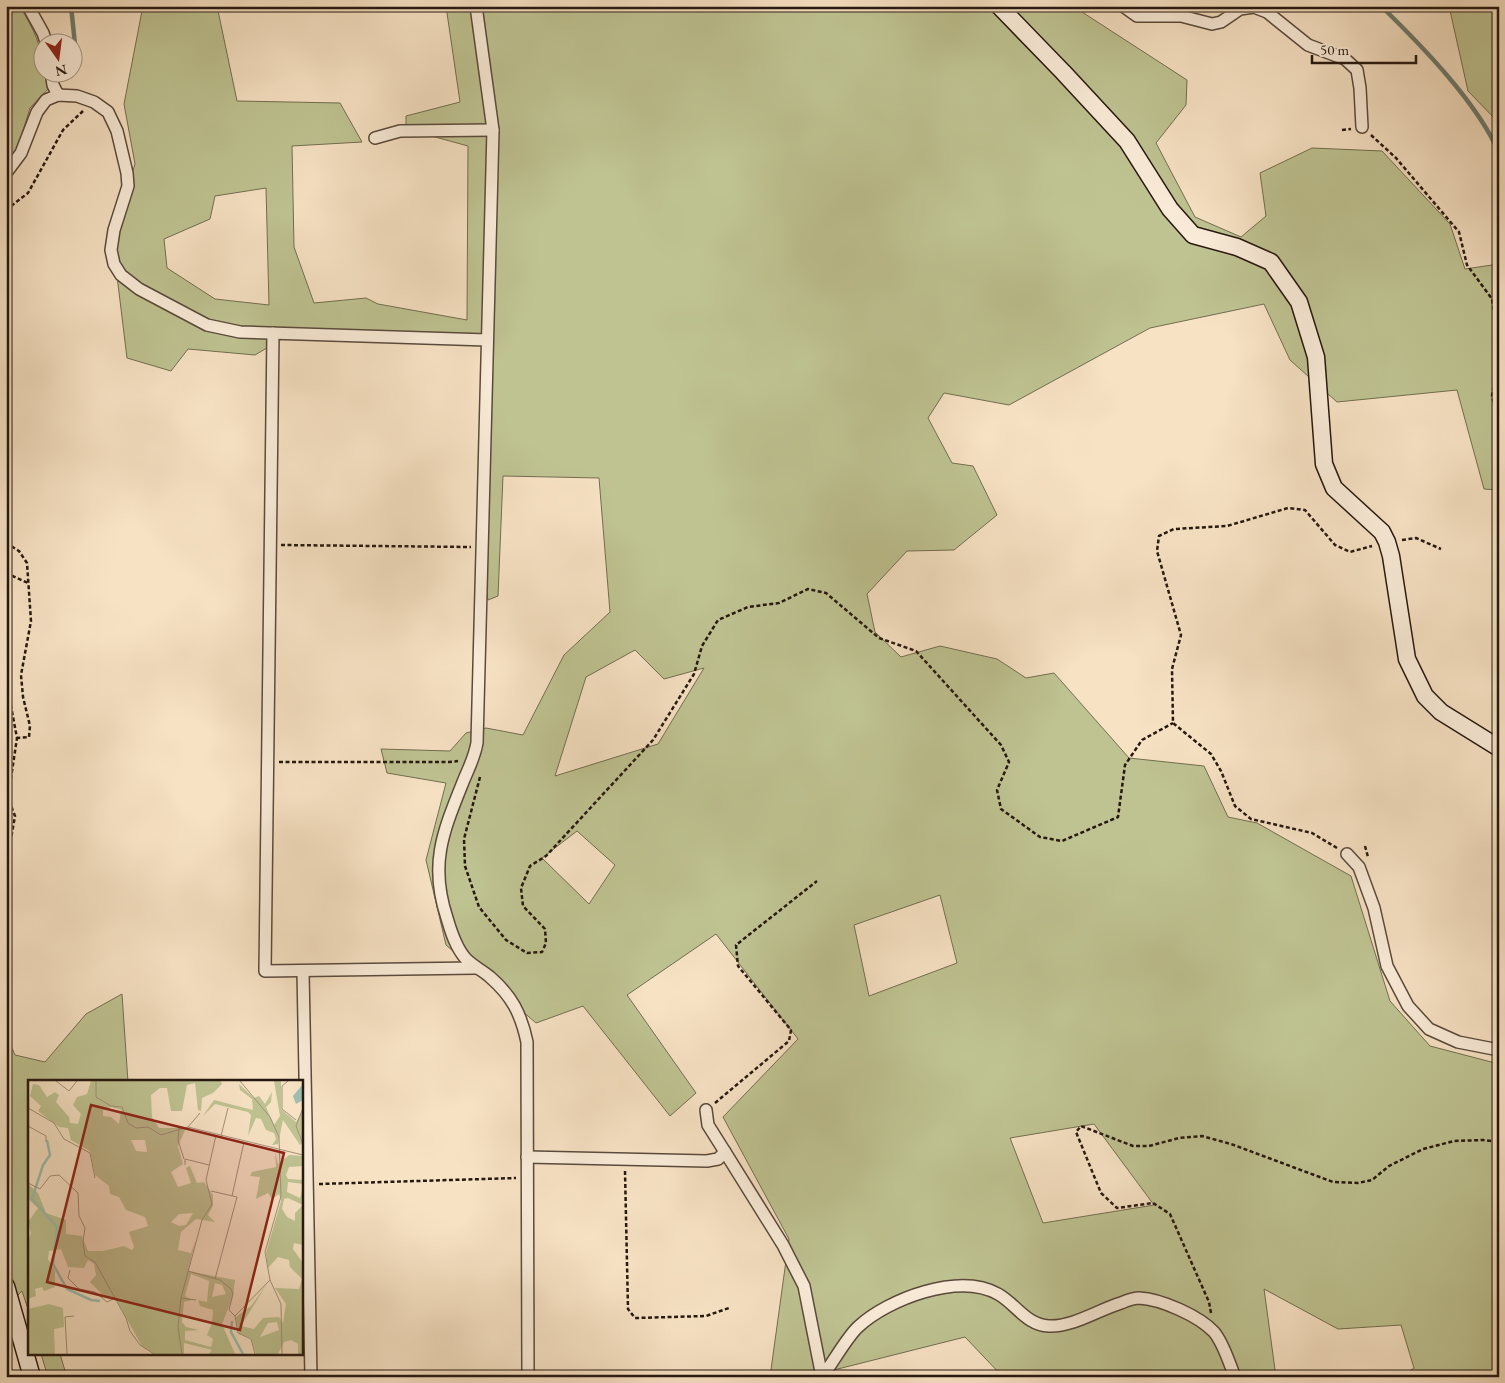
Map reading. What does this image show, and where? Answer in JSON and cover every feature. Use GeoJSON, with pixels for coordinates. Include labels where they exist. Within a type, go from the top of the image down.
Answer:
{"type":"FeatureCollection","features":[{"type":"Feature","properties":{"kind":"street"},"geometry":{"type":"LineString","coordinates":[[28,6],[42,32]]}},
{"type":"Feature","properties":{"kind":"street"},"geometry":{"type":"LineString","coordinates":[[476,6],[493,130],[477,743],[474,758],[449,816],[439,853],[437,875],[440,898],[452,935],[463,955],[475,968],[488,976],[507,993],[522,1023],[527,1042],[528,1377]]}},
{"type":"Feature","properties":{"kind":"street"},"geometry":{"type":"LineString","coordinates":[[999,6],[1127,141],[1170,209],[1193,234],[1237,247],[1271,262],[1299,302],[1316,357],[1324,464],[1334,488],[1382,532],[1388,542],[1407,658],[1425,696],[1441,712],[1499,748]]}},
{"type":"Feature","properties":{"kind":"street"},"geometry":{"type":"LineString","coordinates":[[1123,6],[1137,16],[1181,16],[1212,24],[1221,22],[1240,9],[1254,7],[1267,12],[1308,45],[1345,59],[1357,70],[1362,127]]}},
{"type":"Feature","properties":{"kind":"street"},"geometry":{"type":"LineString","coordinates":[[53,82],[58,96]]}},
{"type":"Feature","properties":{"kind":"street"},"geometry":{"type":"LineString","coordinates":[[6,173],[21,153],[37,112],[46,100],[58,96],[77,96],[94,102],[108,112],[117,131],[127,173],[128,186],[114,230],[111,250],[114,264],[121,275],[139,289],[207,325],[240,332],[487,340]]}},
{"type":"Feature","properties":{"kind":"street"},"geometry":{"type":"LineString","coordinates":[[375,138],[400,131],[493,130]]}},
{"type":"Feature","properties":{"kind":"street"},"geometry":{"type":"LineString","coordinates":[[273,332],[264,971],[303,972],[475,968]]}},
{"type":"Feature","properties":{"kind":"street"},"geometry":{"type":"LineString","coordinates":[[1347,854],[1359,867],[1374,908],[1387,966],[1408,1006],[1429,1029],[1458,1042],[1499,1050]]}},
{"type":"Feature","properties":{"kind":"street"},"geometry":{"type":"LineString","coordinates":[[303,972],[311,1377]]}},
{"type":"Feature","properties":{"kind":"street"},"geometry":{"type":"LineString","coordinates":[[706,1110],[708,1125],[783,1245],[804,1286],[822,1377]]}},
{"type":"Feature","properties":{"kind":"street"},"geometry":{"type":"LineString","coordinates":[[527,1157],[706,1161],[718,1159],[725,1152]]}},
{"type":"Feature","properties":{"kind":"street"},"geometry":{"type":"LineString","coordinates":[[6,1286],[32,1377]]}},
{"type":"Feature","properties":{"kind":"street"},"geometry":{"type":"LineString","coordinates":[[822,1377],[857,1328],[889,1305],[939,1288],[973,1286],[998,1294],[1030,1321],[1048,1326],[1066,1324],[1137,1298],[1156,1300],[1202,1321],[1215,1334],[1235,1377]]}},
{"type":"Feature","properties":{"kind":"path"},"geometry":{"type":"LineString","coordinates":[[6,210],[28,193],[63,130],[94,102]]}},
{"type":"Feature","properties":{"kind":"path"},"geometry":{"type":"LineString","coordinates":[[1342,130],[1362,127],[1396,158],[1458,232],[1467,265],[1492,299],[1499,346]]}},
{"type":"Feature","properties":{"kind":"path"},"geometry":{"type":"LineString","coordinates":[[1499,367],[1492,396],[1499,423]]}},
{"type":"Feature","properties":{"kind":"path"},"geometry":{"type":"LineString","coordinates":[[1347,854],[1312,833],[1251,819],[1235,806],[1221,771],[1211,754],[1173,723],[1172,669],[1181,635],[1157,550],[1160,536],[1174,529],[1227,526],[1288,508],[1305,510],[1335,545],[1350,552],[1388,542],[1416,538],[1441,549]]}},
{"type":"Feature","properties":{"kind":"path"},"geometry":{"type":"LineString","coordinates":[[6,543],[19,551],[27,563],[31,621],[21,675],[23,697],[30,726],[29,737],[17,738]]}},
{"type":"Feature","properties":{"kind":"path"},"geometry":{"type":"LineString","coordinates":[[270,545],[482,547]]}},
{"type":"Feature","properties":{"kind":"path"},"geometry":{"type":"LineString","coordinates":[[6,573],[28,583]]}},
{"type":"Feature","properties":{"kind":"path"},"geometry":{"type":"LineString","coordinates":[[267,762],[449,762],[474,758],[483,764],[464,839],[465,866],[479,907],[506,940],[527,953],[542,952],[546,943],[545,929],[523,906],[522,888],[530,866],[546,856],[653,740],[694,674],[702,646],[718,620],[748,607],[779,603],[808,589],[826,593],[879,638],[916,652],[1001,745],[1009,762],[997,790],[1000,809],[1040,837],[1062,841],[1118,817],[1125,765],[1142,740],[1173,723]]}},
{"type":"Feature","properties":{"kind":"path"},"geometry":{"type":"LineString","coordinates":[[6,608],[8,614],[7,684],[17,738],[8,798],[15,816],[6,867]]}},
{"type":"Feature","properties":{"kind":"path"},"geometry":{"type":"LineString","coordinates":[[706,1110],[789,1041],[791,1030],[738,966],[736,945],[817,880]]}},
{"type":"Feature","properties":{"kind":"path"},"geometry":{"type":"LineString","coordinates":[[6,945],[10,964],[6,977]]}},
{"type":"Feature","properties":{"kind":"path"},"geometry":{"type":"LineString","coordinates":[[1215,1334],[1209,1302],[1170,1214],[1153,1203],[1116,1208],[1100,1192],[1076,1132],[1081,1126],[1132,1146],[1149,1146],[1179,1138],[1202,1136],[1231,1144],[1333,1182],[1372,1180],[1389,1166],[1423,1149],[1454,1141],[1483,1140],[1499,1142]]}},
{"type":"Feature","properties":{"kind":"path"},"geometry":{"type":"LineString","coordinates":[[625,1160],[628,1309],[635,1318],[706,1316],[729,1308]]}},
{"type":"Feature","properties":{"kind":"path"},"geometry":{"type":"LineString","coordinates":[[307,1184],[527,1178]]}},
{"type":"Feature","properties":{"kind":"green space"},"geometry":{"type":"Polygon","coordinates":[[[6,6],[20,6],[34,32],[32,82],[47,82],[49,88],[30,108],[17,150],[6,160],[6,6]]]}},
{"type":"Feature","properties":{"kind":"green space"},"geometry":{"type":"Polygon","coordinates":[[[140,6],[217,6],[237,101],[340,103],[362,142],[292,146],[294,247],[314,303],[366,298],[378,304],[467,320],[468,146],[406,129],[406,116],[460,102],[446,6],[1062,6],[1082,12],[1187,80],[1186,105],[1156,143],[1195,217],[1241,237],[1266,216],[1260,173],[1312,148],[1382,151],[1450,224],[1465,269],[1499,264],[1499,490],[1484,489],[1457,390],[1337,402],[1290,360],[1264,304],[1150,328],[1009,405],[944,393],[928,418],[952,463],[973,466],[997,515],[954,550],[907,551],[867,594],[875,632],[901,657],[940,646],[997,659],[1026,678],[1054,673],[1129,758],[1204,766],[1228,817],[1257,823],[1351,876],[1390,1001],[1430,1046],[1499,1064],[1499,1377],[1402,1377],[1414,1368],[1401,1325],[1338,1329],[1264,1289],[1276,1377],[1003,1377],[965,1337],[806,1377],[770,1377],[789,1239],[723,1117],[798,1039],[716,934],[627,995],[696,1093],[670,1116],[583,1006],[536,1023],[446,945],[426,860],[446,783],[387,773],[381,749],[450,751],[466,733],[486,728],[523,735],[564,655],[610,612],[599,478],[503,476],[498,596],[488,600],[478,546],[491,341],[294,332],[255,355],[188,349],[171,371],[127,358],[112,235],[135,164],[124,104],[142,11],[140,6]],[[266,188],[215,196],[210,219],[164,239],[167,268],[215,299],[269,305],[266,188]],[[635,650],[586,677],[555,776],[658,744],[704,668],[664,679],[635,650]],[[577,831],[542,858],[589,904],[615,865],[577,831]],[[940,895],[854,925],[869,996],[957,963],[940,895]],[[1094,1124],[1010,1138],[1043,1223],[1154,1205],[1094,1124]]]}},
{"type":"Feature","properties":{"kind":"green space"},"geometry":{"type":"Polygon","coordinates":[[[1449,6],[1499,6],[1499,123],[1468,91],[1449,6]]]}},
{"type":"Feature","properties":{"kind":"green space"},"geometry":{"type":"Polygon","coordinates":[[[122,994],[128,1080],[28,1080],[28,1309],[22,1291],[6,1307],[6,1034],[15,1055],[45,1062],[86,1014],[122,994]]]}},
{"type":"Feature","properties":{"kind":"green space"},"geometry":{"type":"Polygon","coordinates":[[[42,1356],[61,1356],[66,1374],[59,1377],[48,1377],[42,1356]]]}},
{"type":"Feature","properties":{"kind":"waterway"},"geometry":{"type":"LineString","coordinates":[[71,6],[74,32]]}},
{"type":"Feature","properties":{"kind":"waterway"},"geometry":{"type":"LineString","coordinates":[[1381,6],[1447,75],[1477,114],[1499,153]]}}]}
